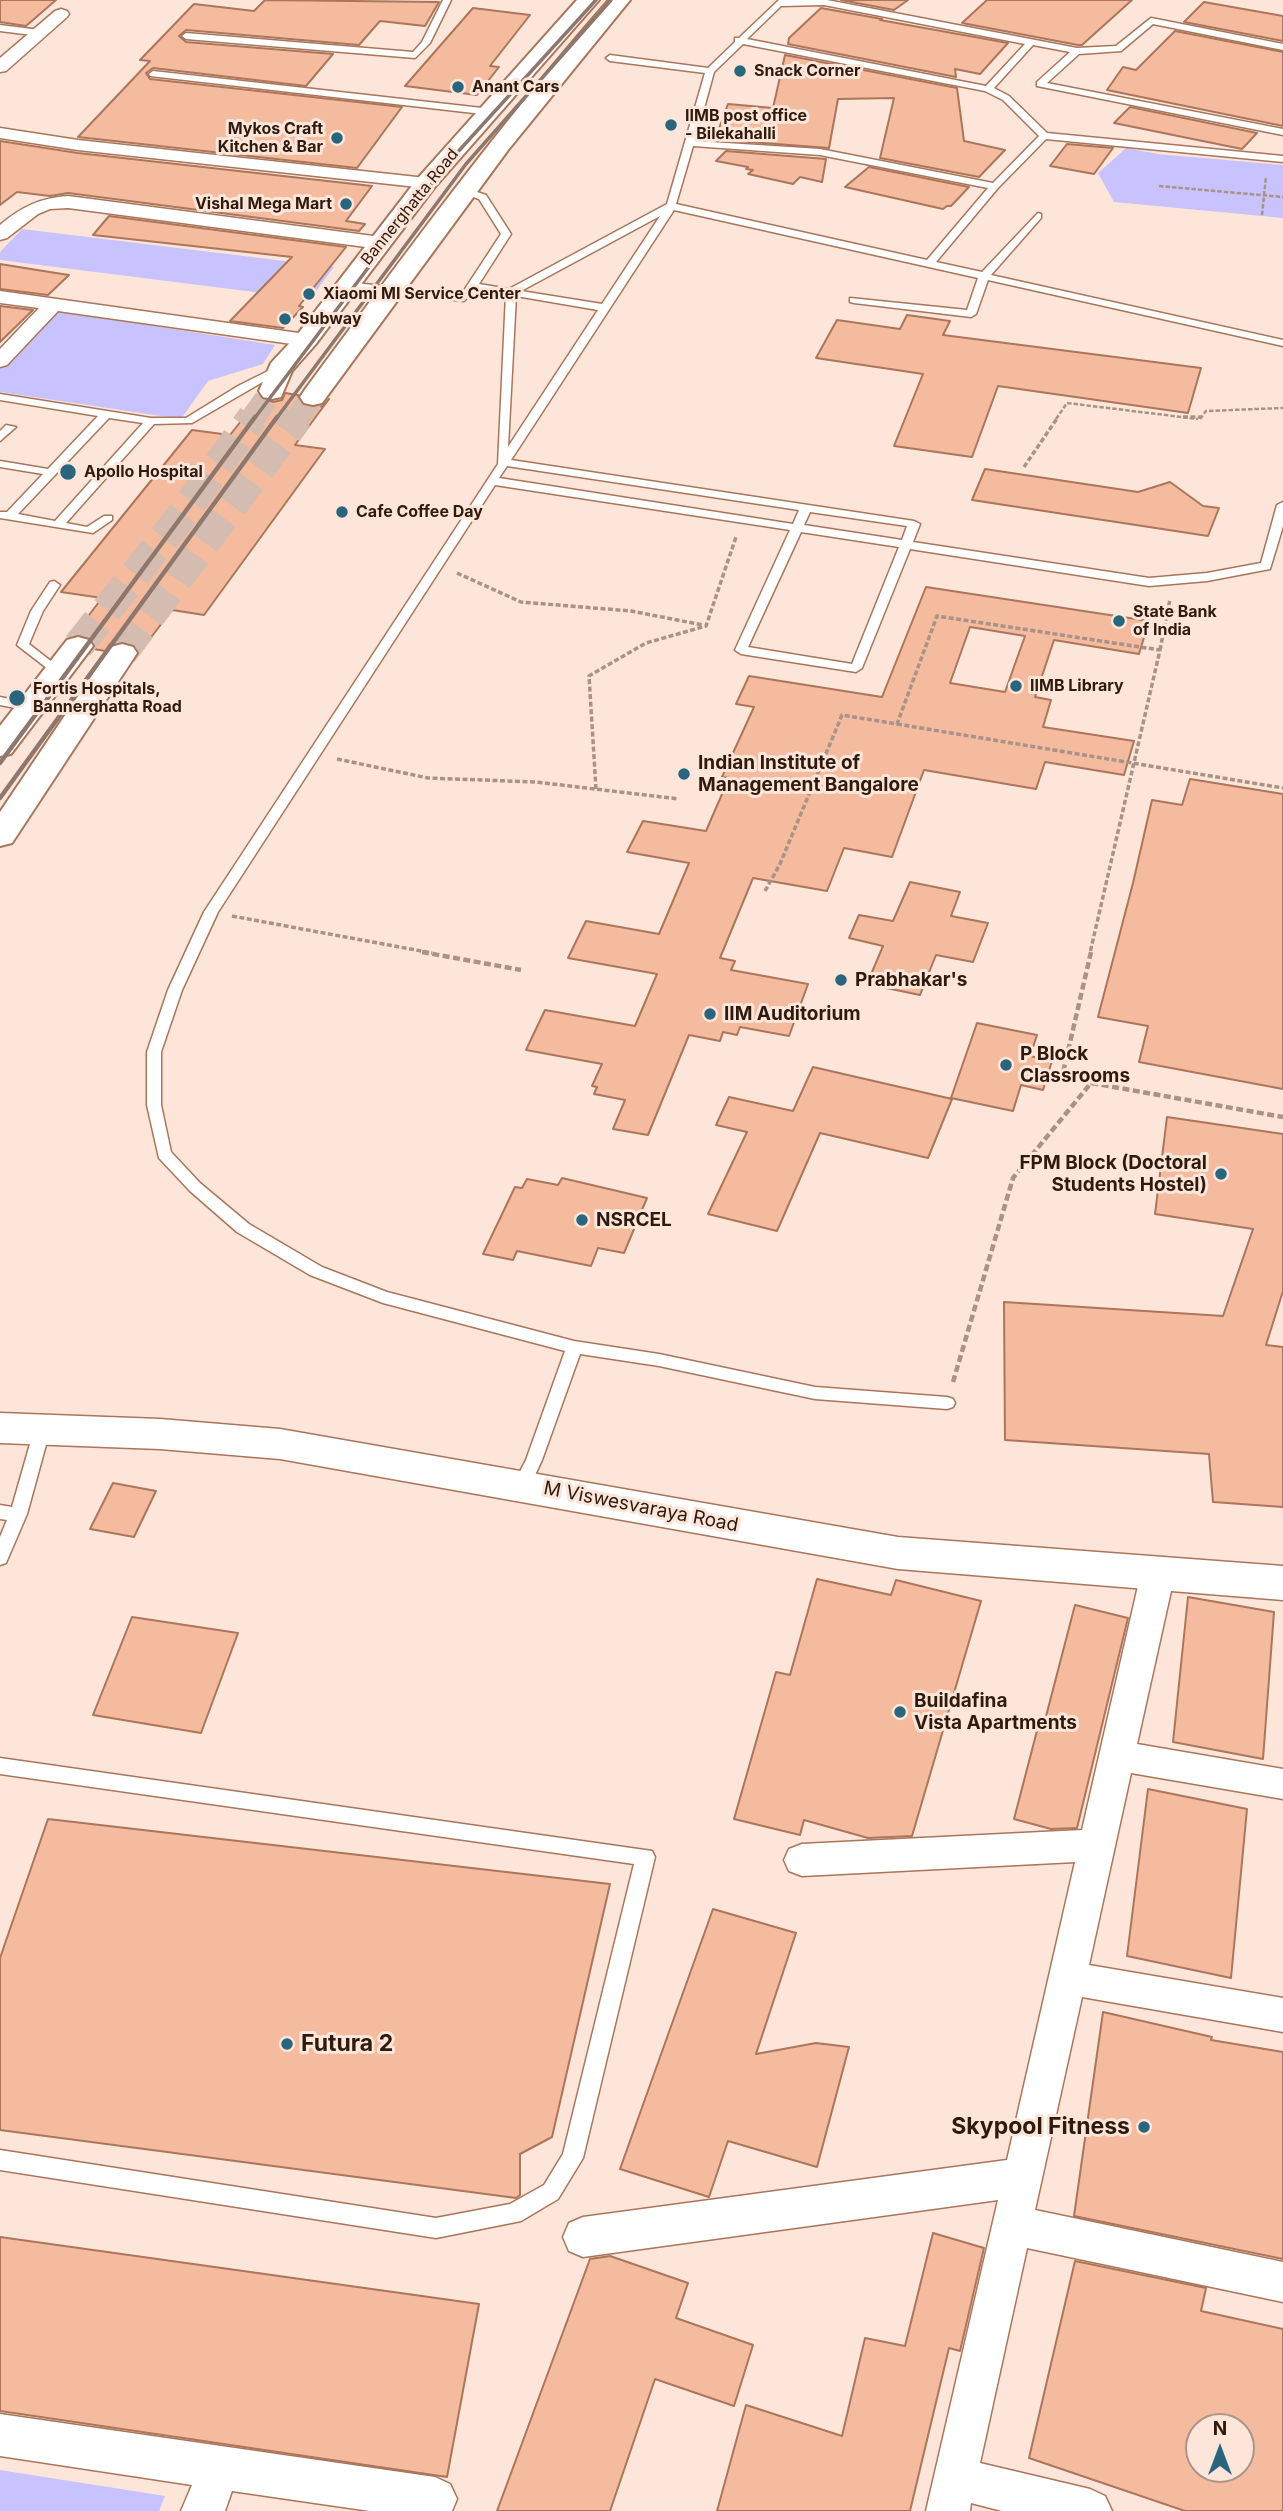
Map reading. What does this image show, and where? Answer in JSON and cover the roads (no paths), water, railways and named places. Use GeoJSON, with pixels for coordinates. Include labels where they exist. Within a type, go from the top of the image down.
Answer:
{"type":"FeatureCollection","features":[{"type":"Feature","properties":{"kind":"main road","name":"Bannerghatta Road"},"geometry":{"type":"LineString","coordinates":[[276,380],[426,183],[491,112],[537,54],[589,0]]}},
{"type":"Feature","properties":{"kind":"main road","name":"Bannerghatta Road"},"geometry":{"type":"LineString","coordinates":[[313,397],[465,191],[574,52],[620,0]]}},
{"type":"Feature","properties":{"kind":"main road"},"geometry":{"type":"LineString","coordinates":[[0,747],[78,646]]}},
{"type":"Feature","properties":{"kind":"main road"},"geometry":{"type":"LineString","coordinates":[[0,836],[122,653]]}},
{"type":"Feature","properties":{"kind":"street"},"geometry":{"type":"LineString","coordinates":[[1,66],[61,14]]}},
{"type":"Feature","properties":{"kind":"street"},"geometry":{"type":"LineString","coordinates":[[0,133],[92,146],[426,183]]}},
{"type":"Feature","properties":{"kind":"street"},"geometry":{"type":"LineString","coordinates":[[0,234],[32,208],[47,202],[68,202],[381,243]]}},
{"type":"Feature","properties":{"kind":"street"},"geometry":{"type":"LineString","coordinates":[[0,297],[306,340]]}},
{"type":"Feature","properties":{"kind":"street"},"geometry":{"type":"LineString","coordinates":[[0,360],[53,305]]}},
{"type":"Feature","properties":{"kind":"street","name":"M Viswesvaraya Road"},"geometry":{"type":"LineString","coordinates":[[0,1428],[182,1433],[250,1439],[898,1553],[1283,1583]]}},
{"type":"Feature","properties":{"kind":"street"},"geometry":{"type":"LineString","coordinates":[[1090,2511],[951,2495],[1158,1573]]}},
{"type":"Feature","properties":{"kind":"street"},"geometry":{"type":"LineString","coordinates":[[1117,1756],[1283,1784]]}},
{"type":"Feature","properties":{"kind":"street"},"geometry":{"type":"LineString","coordinates":[[802,1860],[1098,1844]]}},
{"type":"Feature","properties":{"kind":"street"},"geometry":{"type":"LineString","coordinates":[[1068,1978],[1283,2015]]}},
{"type":"Feature","properties":{"kind":"street"},"geometry":{"type":"LineString","coordinates":[[583,2237],[1023,2177]]}},
{"type":"Feature","properties":{"kind":"street"},"geometry":{"type":"LineString","coordinates":[[1012,2225],[1283,2282]]}},
{"type":"Feature","properties":{"kind":"street"},"geometry":{"type":"LineString","coordinates":[[0,2435],[435,2499]]}},
{"type":"Feature","properties":{"kind":"street"},"geometry":{"type":"LineString","coordinates":[[203,2511],[220,2467]]}},
{"type":"Feature","properties":{"kind":"lane"},"geometry":{"type":"LineString","coordinates":[[186,36],[415,55],[426,43],[447,0]]}},
{"type":"Feature","properties":{"kind":"lane"},"geometry":{"type":"LineString","coordinates":[[947,1403],[815,1393],[659,1360],[574,1347],[383,1297],[316,1271],[243,1228],[195,1187],[164,1154],[154,1105],[154,1052],[176,990],[211,912],[671,206],[710,71],[738,40],[779,3],[824,2],[1077,51],[1118,49],[1151,21],[1283,47]]}},
{"type":"Feature","properties":{"kind":"lane"},"geometry":{"type":"LineString","coordinates":[[0,28],[40,33]]}},
{"type":"Feature","properties":{"kind":"lane"},"geometry":{"type":"LineString","coordinates":[[738,40],[988,89],[1006,98],[1045,136],[1283,159]]}},
{"type":"Feature","properties":{"kind":"lane"},"geometry":{"type":"LineString","coordinates":[[988,89],[1031,42]]}},
{"type":"Feature","properties":{"kind":"lane"},"geometry":{"type":"LineString","coordinates":[[1077,51],[1040,84],[1283,132]]}},
{"type":"Feature","properties":{"kind":"lane"},"geometry":{"type":"LineString","coordinates":[[610,58],[710,71]]}},
{"type":"Feature","properties":{"kind":"lane"},"geometry":{"type":"LineString","coordinates":[[153,74],[491,112]]}},
{"type":"Feature","properties":{"kind":"lane"},"geometry":{"type":"LineString","coordinates":[[929,264],[995,186],[1045,136]]}},
{"type":"Feature","properties":{"kind":"lane"},"geometry":{"type":"LineString","coordinates":[[688,143],[820,152],[995,186]]}},
{"type":"Feature","properties":{"kind":"lane"},"geometry":{"type":"LineString","coordinates":[[347,285],[464,298],[506,234],[483,197],[465,191]]}},
{"type":"Feature","properties":{"kind":"lane"},"geometry":{"type":"LineString","coordinates":[[511,292],[671,206],[1283,342]]}},
{"type":"Feature","properties":{"kind":"lane"},"geometry":{"type":"LineString","coordinates":[[854,300],[971,314],[984,276],[1038,216]]}},
{"type":"Feature","properties":{"kind":"lane"},"geometry":{"type":"LineString","coordinates":[[473,286],[606,308]]}},
{"type":"Feature","properties":{"kind":"lane"},"geometry":{"type":"LineString","coordinates":[[502,462],[511,292]]}},
{"type":"Feature","properties":{"kind":"lane"},"geometry":{"type":"LineString","coordinates":[[0,397],[150,421],[188,421],[242,388],[276,380]]}},
{"type":"Feature","properties":{"kind":"lane"},"geometry":{"type":"LineString","coordinates":[[5,515],[106,414]]}},
{"type":"Feature","properties":{"kind":"lane"},"geometry":{"type":"LineString","coordinates":[[58,525],[150,421]]}},
{"type":"Feature","properties":{"kind":"lane"},"geometry":{"type":"LineString","coordinates":[[0,438],[10,427]]}},
{"type":"Feature","properties":{"kind":"lane"},"geometry":{"type":"LineString","coordinates":[[502,462],[914,524],[856,667],[741,650],[806,508]]}},
{"type":"Feature","properties":{"kind":"lane"},"geometry":{"type":"LineString","coordinates":[[0,464],[49,472]]}},
{"type":"Feature","properties":{"kind":"lane"},"geometry":{"type":"LineString","coordinates":[[494,481],[798,526],[1149,583],[1266,566],[1283,568]]}},
{"type":"Feature","properties":{"kind":"lane"},"geometry":{"type":"LineString","coordinates":[[1266,566],[1283,505]]}},
{"type":"Feature","properties":{"kind":"lane"},"geometry":{"type":"LineString","coordinates":[[5,515],[89,531],[107,518]]}},
{"type":"Feature","properties":{"kind":"lane"},"geometry":{"type":"LineString","coordinates":[[54,585],[37,611],[23,645],[57,672]]}},
{"type":"Feature","properties":{"kind":"lane"},"geometry":{"type":"LineString","coordinates":[[0,701],[31,707]]}},
{"type":"Feature","properties":{"kind":"lane"},"geometry":{"type":"LineString","coordinates":[[522,1485],[534,1460],[574,1347]]}},
{"type":"Feature","properties":{"kind":"lane"},"geometry":{"type":"LineString","coordinates":[[0,1558],[9,1513],[42,1430]]}},
{"type":"Feature","properties":{"kind":"lane"},"geometry":{"type":"LineString","coordinates":[[0,1766],[645,1857],[573,2158],[551,2192],[513,2214],[436,2228],[0,2160]]}},
{"type":"Feature","properties":{"kind":"tunnel"},"geometry":{"type":"LineString","coordinates":[[252,419],[272,391]]}},
{"type":"Feature","properties":{"kind":"tunnel"},"geometry":{"type":"LineString","coordinates":[[297,419],[313,397]]}},
{"type":"Feature","properties":{"kind":"tunnel"},"geometry":{"type":"LineString","coordinates":[[78,646],[176,523],[253,417]]}},
{"type":"Feature","properties":{"kind":"tunnel"},"geometry":{"type":"LineString","coordinates":[[122,653],[298,417]]}},
{"type":"Feature","properties":{"kind":"railway"},"geometry":{"type":"LineString","coordinates":[[254,419],[445,166],[596,0]]}},
{"type":"Feature","properties":{"kind":"railway"},"geometry":{"type":"LineString","coordinates":[[276,419],[466,164],[611,0]]}},
{"type":"Feature","properties":{"kind":"railway"},"geometry":{"type":"LineString","coordinates":[[0,763],[255,417]]}},
{"type":"Feature","properties":{"kind":"railway"},"geometry":{"type":"LineString","coordinates":[[0,798],[277,417]]}},
{"type":"Feature","properties":{"kind":"place","name":"Snack Corner"},"geometry":{"type":"Point","coordinates":[740,71]}},
{"type":"Feature","properties":{"kind":"place","name":"Anant Cars"},"geometry":{"type":"Point","coordinates":[458,87]}},
{"type":"Feature","properties":{"kind":"place","name":"IIMB post office - Bilekahalli"},"geometry":{"type":"Point","coordinates":[671,125]}},
{"type":"Feature","properties":{"kind":"place","name":"Mykos Craft Kitchen & Bar"},"geometry":{"type":"Point","coordinates":[337,138]}},
{"type":"Feature","properties":{"kind":"place","name":"Vishal Mega Mart"},"geometry":{"type":"Point","coordinates":[346,204]}},
{"type":"Feature","properties":{"kind":"place","name":"Xiaomi MI Service Center"},"geometry":{"type":"Point","coordinates":[309,294]}},
{"type":"Feature","properties":{"kind":"place","name":"Subway"},"geometry":{"type":"Point","coordinates":[285,319]}},
{"type":"Feature","properties":{"kind":"place","name":"Apollo Hospital"},"geometry":{"type":"Point","coordinates":[68,472]}},
{"type":"Feature","properties":{"kind":"place","name":"Cafe Coffee Day"},"geometry":{"type":"Point","coordinates":[342,512]}},
{"type":"Feature","properties":{"kind":"place","name":"State Bank of India"},"geometry":{"type":"Point","coordinates":[1119,621]}},
{"type":"Feature","properties":{"kind":"place","name":"IIMB Library"},"geometry":{"type":"Point","coordinates":[1016,686]}},
{"type":"Feature","properties":{"kind":"place","name":"Fortis Hospitals, Bannerghatta Road"},"geometry":{"type":"Point","coordinates":[17,698]}},
{"type":"Feature","properties":{"kind":"place","name":"Indian Institute of Management Bangalore"},"geometry":{"type":"Point","coordinates":[684,774]}},
{"type":"Feature","properties":{"kind":"place","name":"Prabhakar's"},"geometry":{"type":"Point","coordinates":[841,980]}},
{"type":"Feature","properties":{"kind":"place","name":"IIM Auditorium"},"geometry":{"type":"Point","coordinates":[710,1014]}},
{"type":"Feature","properties":{"kind":"place","name":"P Block Classrooms"},"geometry":{"type":"Point","coordinates":[1006,1065]}},
{"type":"Feature","properties":{"kind":"place","name":"FPM Block (Doctoral Students Hostel)"},"geometry":{"type":"Point","coordinates":[1221,1174]}},
{"type":"Feature","properties":{"kind":"place","name":"NSRCEL"},"geometry":{"type":"Point","coordinates":[582,1220]}},
{"type":"Feature","properties":{"kind":"place","name":"Buildafina Vista Apartments"},"geometry":{"type":"Point","coordinates":[900,1712]}},
{"type":"Feature","properties":{"kind":"place","name":"Futura 2"},"geometry":{"type":"Point","coordinates":[287,2044]}},
{"type":"Feature","properties":{"kind":"place","name":"Skypool Fitness"},"geometry":{"type":"Point","coordinates":[1144,2127]}}]}
